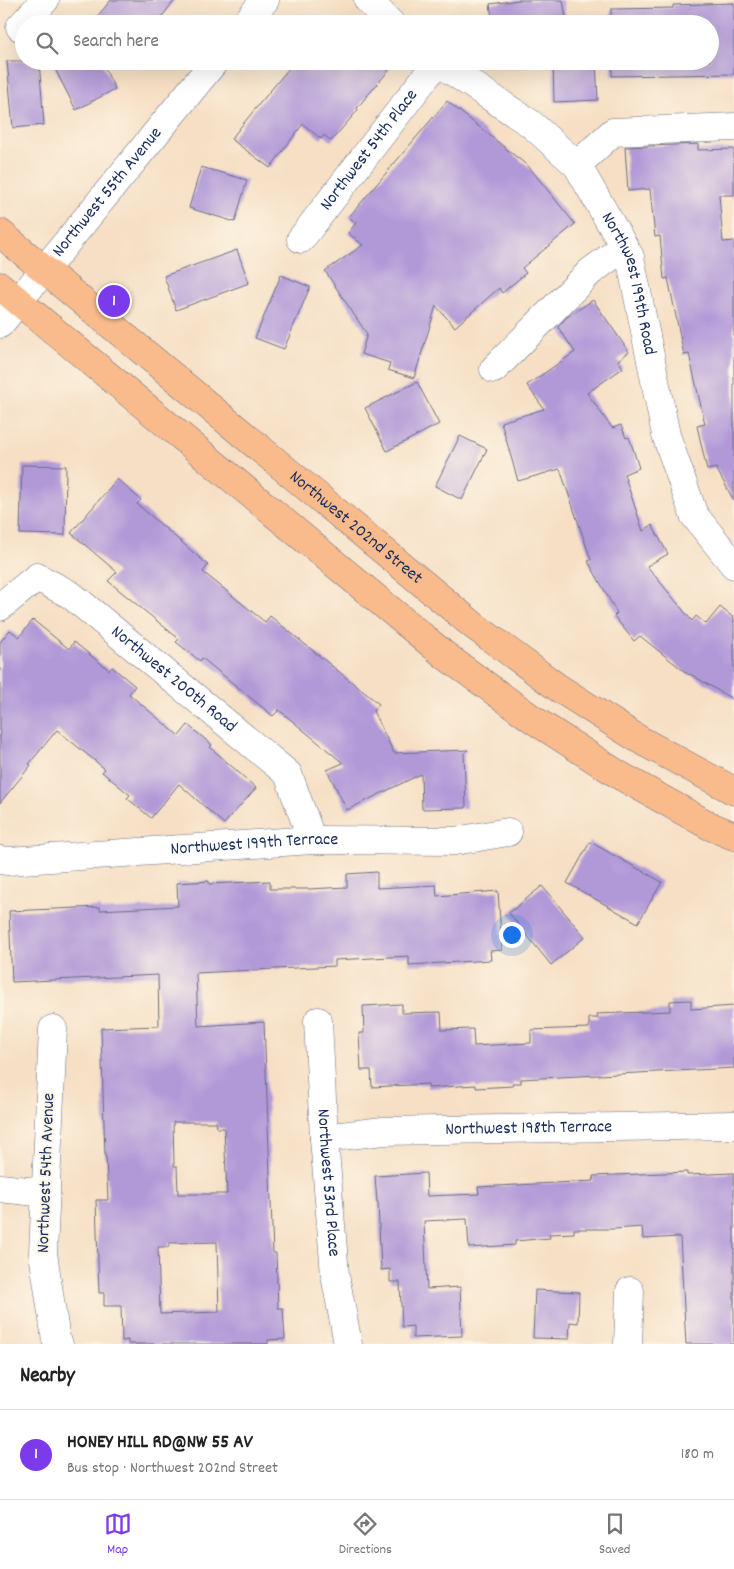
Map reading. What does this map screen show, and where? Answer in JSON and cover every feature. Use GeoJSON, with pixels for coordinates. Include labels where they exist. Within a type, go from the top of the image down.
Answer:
{"type":"FeatureCollection","features":[{"type":"Feature","properties":{"kind":"main road","name":"Northwest 202nd Street"},"geometry":{"type":"LineString","coordinates":[[0,232],[473,625],[557,687],[624,729],[734,791]]}},
{"type":"Feature","properties":{"kind":"main road"},"geometry":{"type":"LineString","coordinates":[[10,294],[448,658],[534,720],[619,775],[710,826],[734,836]]}},
{"type":"Feature","properties":{"kind":"street"},"geometry":{"type":"LineString","coordinates":[[32,15],[46,0]]}},
{"type":"Feature","properties":{"kind":"street"},"geometry":{"type":"LineString","coordinates":[[252,15],[265,0]]}},
{"type":"Feature","properties":{"kind":"street"},"geometry":{"type":"LineString","coordinates":[[368,0],[382,15]]}},
{"type":"Feature","properties":{"kind":"street","name":"Northwest 55th Avenue"},"geometry":{"type":"LineString","coordinates":[[0,324],[10,294],[45,270],[208,70]]}},
{"type":"Feature","properties":{"kind":"street","name":"Northwest 54th Place"},"geometry":{"type":"LineString","coordinates":[[301,239],[431,70]]}},
{"type":"Feature","properties":{"kind":"street","name":"Northwest 199th Road"},"geometry":{"type":"LineString","coordinates":[[451,70],[531,124],[578,165],[630,257],[666,435],[694,515],[734,565]]}},
{"type":"Feature","properties":{"kind":"street"},"geometry":{"type":"LineString","coordinates":[[578,165],[613,132],[734,126]]}},
{"type":"Feature","properties":{"kind":"street"},"geometry":{"type":"LineString","coordinates":[[494,368],[590,272],[624,247]]}},
{"type":"Feature","properties":{"kind":"street","name":"Northwest 200th Road"},"geometry":{"type":"LineString","coordinates":[[0,607],[37,577],[71,595],[288,774],[312,840]]}},
{"type":"Feature","properties":{"kind":"street","name":"Northwest 199th Terrace"},"geometry":{"type":"LineString","coordinates":[[0,860],[8,861],[312,840],[455,841],[508,832]]}},
{"type":"Feature","properties":{"kind":"street","name":"Northwest 53rd Place"},"geometry":{"type":"LineString","coordinates":[[318,1021],[324,1138],[335,1275],[348,1344]]}},
{"type":"Feature","properties":{"kind":"street","name":"Northwest 54th Avenue"},"geometry":{"type":"LineString","coordinates":[[53,1029],[43,1253],[56,1340],[59,1344]]}},
{"type":"Feature","properties":{"kind":"street","name":"Northwest 198th Terrace"},"geometry":{"type":"LineString","coordinates":[[324,1138],[383,1131],[734,1125]]}},
{"type":"Feature","properties":{"kind":"street"},"geometry":{"type":"LineString","coordinates":[[0,1188],[46,1193]]}},
{"type":"Feature","properties":{"kind":"street"},"geometry":{"type":"LineString","coordinates":[[628,1344],[630,1291]]}},
{"type":"Feature","properties":{"kind":"building"},"geometry":{"type":"Polygon","coordinates":[[[111,0],[175,0],[163,15],[98,15],[111,0]]]}},
{"type":"Feature","properties":{"kind":"building"},"geometry":{"type":"Polygon","coordinates":[[[519,0],[563,0],[566,15],[492,15],[490,4],[519,0]]]}},
{"type":"Feature","properties":{"kind":"building"},"geometry":{"type":"Polygon","coordinates":[[[734,3],[734,74],[612,76],[612,70],[719,70],[719,15],[611,15],[611,9],[673,8],[673,5],[734,3]]]}},
{"type":"Feature","properties":{"kind":"building"},"geometry":{"type":"Polygon","coordinates":[[[7,61],[15,61],[15,70],[40,70],[44,125],[13,128],[7,61]]]}},
{"type":"Feature","properties":{"kind":"building"},"geometry":{"type":"Polygon","coordinates":[[[56,70],[106,70],[115,89],[76,110],[56,70]]]}},
{"type":"Feature","properties":{"kind":"building"},"geometry":{"type":"Polygon","coordinates":[[[288,70],[389,70],[331,141],[324,135],[321,139],[303,124],[270,168],[231,139],[288,70]]]}},
{"type":"Feature","properties":{"kind":"building"},"geometry":{"type":"Polygon","coordinates":[[[553,70],[596,70],[598,100],[554,102],[553,70]]]}},
{"type":"Feature","properties":{"kind":"building"},"geometry":{"type":"Polygon","coordinates":[[[447,101],[529,167],[575,224],[522,268],[526,273],[502,293],[499,288],[455,327],[436,306],[414,378],[388,370],[390,363],[361,354],[367,334],[325,271],[363,245],[348,233],[356,223],[349,217],[447,101]]]}},
{"type":"Feature","properties":{"kind":"building"},"geometry":{"type":"Polygon","coordinates":[[[698,144],[698,150],[734,149],[734,195],[719,195],[723,242],[734,241],[734,501],[716,468],[707,470],[697,426],[705,424],[689,354],[684,355],[668,278],[664,279],[660,236],[655,237],[650,189],[628,191],[625,147],[698,144]]]}},
{"type":"Feature","properties":{"kind":"building"},"geometry":{"type":"Polygon","coordinates":[[[201,167],[247,180],[235,222],[189,208],[201,167]]]}},
{"type":"Feature","properties":{"kind":"building"},"geometry":{"type":"Polygon","coordinates":[[[237,250],[249,283],[176,310],[164,276],[237,250]]]}},
{"type":"Feature","properties":{"kind":"building"},"geometry":{"type":"Polygon","coordinates":[[[281,275],[310,287],[284,349],[255,338],[281,275]]]}},
{"type":"Feature","properties":{"kind":"building"},"geometry":{"type":"Polygon","coordinates":[[[593,300],[629,352],[618,360],[623,368],[587,393],[612,428],[621,425],[626,438],[629,437],[639,468],[624,474],[643,531],[652,525],[668,554],[647,566],[692,621],[696,616],[706,624],[720,607],[734,618],[734,700],[689,675],[640,636],[634,641],[614,616],[617,613],[588,561],[591,560],[560,469],[518,481],[501,422],[544,409],[527,385],[575,352],[558,327],[567,317],[593,300]]]}},
{"type":"Feature","properties":{"kind":"building"},"geometry":{"type":"Polygon","coordinates":[[[417,382],[439,424],[387,451],[365,408],[417,382]]]}},
{"type":"Feature","properties":{"kind":"building"},"geometry":{"type":"Polygon","coordinates":[[[460,436],[487,449],[462,500],[435,486],[460,436]]]}},
{"type":"Feature","properties":{"kind":"building"},"geometry":{"type":"Polygon","coordinates":[[[22,465],[66,466],[65,535],[20,534],[22,465]]]}},
{"type":"Feature","properties":{"kind":"building"},"geometry":{"type":"Polygon","coordinates":[[[117,479],[141,500],[137,504],[208,565],[203,572],[265,622],[270,616],[379,704],[373,711],[394,753],[468,750],[464,753],[466,808],[422,809],[421,774],[347,810],[327,770],[343,763],[279,710],[273,716],[202,658],[200,661],[176,642],[179,639],[108,581],[117,572],[71,533],[117,479]]]}},
{"type":"Feature","properties":{"kind":"building"},"geometry":{"type":"Polygon","coordinates":[[[33,620],[69,649],[74,642],[109,670],[112,667],[135,686],[129,694],[179,736],[188,725],[212,745],[210,747],[256,788],[224,824],[179,784],[151,818],[127,798],[130,795],[102,772],[105,769],[57,730],[0,803],[0,642],[10,630],[19,637],[33,620]]]}},
{"type":"Feature","properties":{"kind":"building"},"geometry":{"type":"Polygon","coordinates":[[[590,842],[662,882],[638,923],[567,883],[590,842]]]}},
{"type":"Feature","properties":{"kind":"building"},"geometry":{"type":"Polygon","coordinates":[[[377,872],[377,888],[436,885],[437,896],[498,891],[502,950],[490,951],[491,960],[409,965],[409,956],[335,960],[335,966],[196,973],[198,1026],[264,1022],[273,1253],[276,1253],[278,1308],[283,1308],[285,1339],[268,1340],[268,1344],[128,1344],[128,1340],[122,1341],[121,1306],[104,1306],[104,1293],[99,1293],[96,1200],[108,1200],[101,1028],[159,1026],[158,975],[12,982],[9,911],[100,907],[100,910],[178,906],[177,883],[209,881],[209,884],[270,881],[270,889],[347,887],[347,874],[377,872]],[[173,1122],[174,1166],[177,1166],[178,1194],[227,1194],[224,1128],[217,1128],[216,1122],[173,1122]],[[217,1242],[169,1243],[169,1247],[158,1247],[160,1314],[219,1312],[217,1242]]]}},
{"type":"Feature","properties":{"kind":"building"},"geometry":{"type":"Polygon","coordinates":[[[542,886],[585,937],[551,965],[509,913],[542,886]]]}},
{"type":"Feature","properties":{"kind":"building"},"geometry":{"type":"Polygon","coordinates":[[[691,1000],[691,1009],[734,1006],[734,1068],[521,1079],[521,1083],[512,1083],[513,1086],[476,1088],[476,1085],[428,1088],[428,1084],[372,1087],[371,1070],[361,1070],[359,1033],[364,1033],[363,1006],[402,1004],[402,1013],[441,1012],[442,1030],[473,1029],[474,1046],[531,1043],[531,1030],[589,1028],[589,1018],[598,1018],[597,1014],[670,1011],[670,1001],[691,1000]]]}},
{"type":"Feature","properties":{"kind":"building"},"geometry":{"type":"Polygon","coordinates":[[[687,1172],[687,1175],[734,1173],[734,1344],[686,1344],[680,1237],[643,1239],[642,1227],[574,1229],[574,1233],[549,1234],[550,1238],[515,1241],[515,1245],[469,1248],[467,1219],[424,1221],[427,1289],[460,1287],[462,1336],[413,1338],[413,1326],[402,1327],[400,1282],[390,1282],[390,1269],[381,1270],[375,1176],[426,1173],[427,1196],[479,1194],[478,1187],[594,1181],[593,1176],[687,1172]]]}},
{"type":"Feature","properties":{"kind":"building"},"geometry":{"type":"Polygon","coordinates":[[[535,1290],[579,1292],[578,1323],[570,1322],[569,1339],[533,1338],[535,1290]]]}},
{"type":"Feature","properties":{"kind":"place","name":"HONEY HILL RD@NW 55 AV"},"geometry":{"type":"Point","coordinates":[114,301]}}]}
